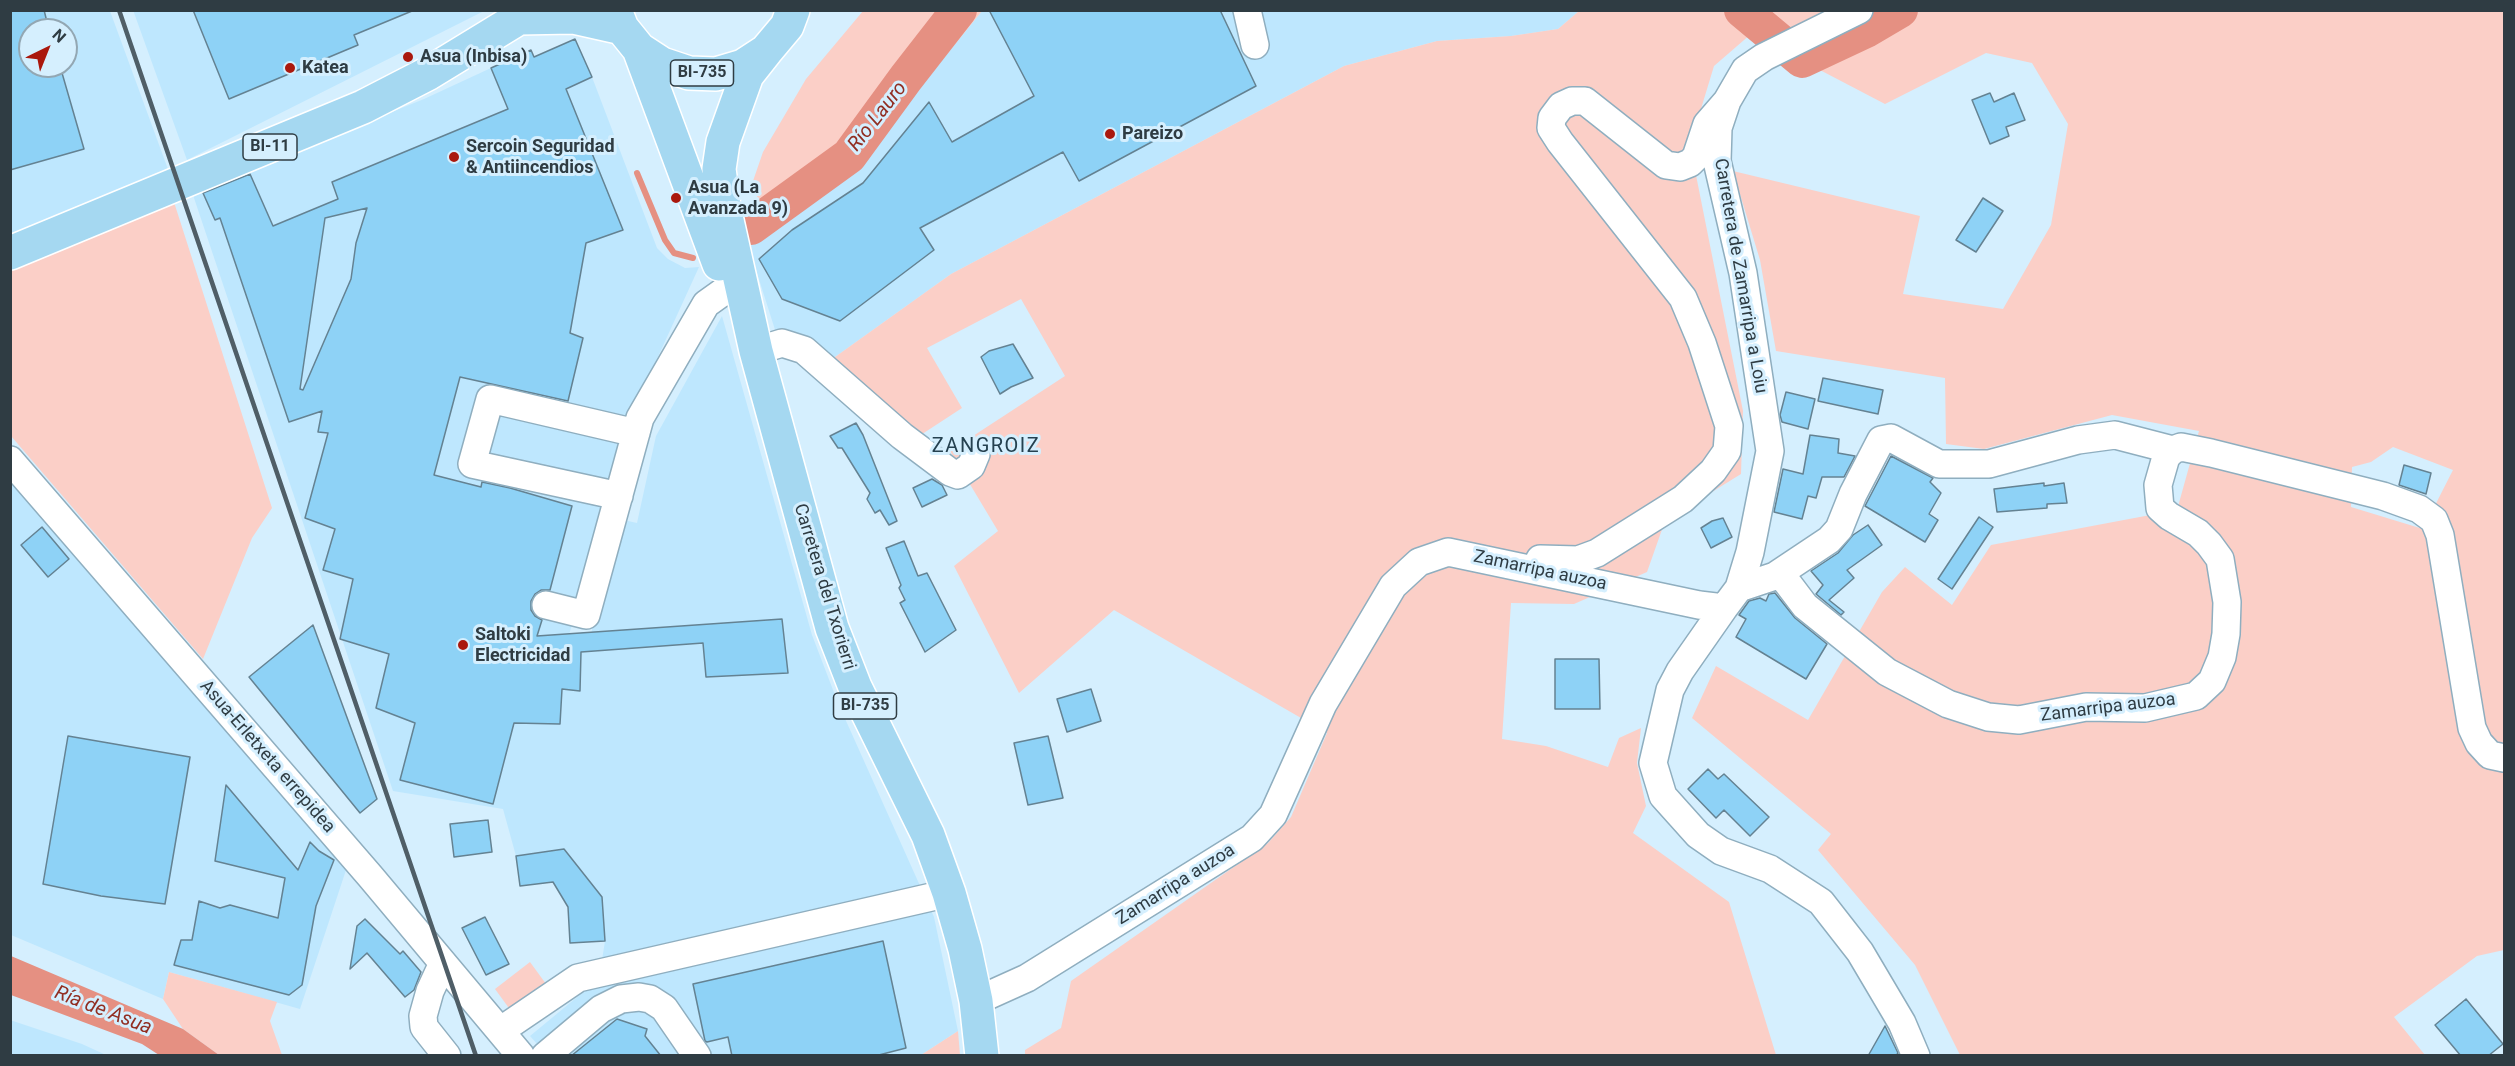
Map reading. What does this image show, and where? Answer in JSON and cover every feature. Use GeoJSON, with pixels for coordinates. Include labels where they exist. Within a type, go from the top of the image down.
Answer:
{"type":"FeatureCollection","features":[{"type":"Feature","properties":{"kind":"main road","name":"BI-11"},"geometry":{"type":"LineString","coordinates":[[10,253],[363,107],[429,73],[522,14],[573,17],[626,29]]}},
{"type":"Feature","properties":{"kind":"main road","name":"BI-735"},"geometry":{"type":"LineString","coordinates":[[756,351],[724,207],[719,169],[723,142],[747,75],[794,16]]}},
{"type":"Feature","properties":{"kind":"main road","name":"BI-735"},"geometry":{"type":"LineString","coordinates":[[626,29],[662,64],[689,73],[716,74],[743,66],[766,51]]}},
{"type":"Feature","properties":{"kind":"main road","name":"BI-735"},"geometry":{"type":"LineString","coordinates":[[626,29],[718,259],[739,323],[756,351]]}},
{"type":"Feature","properties":{"kind":"main road","name":"Carretera del Txorierri"},"geometry":{"type":"LineString","coordinates":[[756,351],[832,627],[855,687],[928,835],[949,893],[965,949],[976,1001],[982,1056]]}},
{"type":"Feature","properties":{"kind":"street"},"geometry":{"type":"LineString","coordinates":[[1247,10],[1255,45]]}},
{"type":"Feature","properties":{"kind":"street","name":"Carretera de Zamarripa a Loiu"},"geometry":{"type":"LineString","coordinates":[[1732,598],[1750,552],[1770,450],[1743,273],[1717,161],[1718,128],[1727,101],[1745,70],[1764,57],[1859,10]]}},
{"type":"Feature","properties":{"kind":"street"},"geometry":{"type":"LineString","coordinates":[[1483,560],[1578,560],[1597,553],[1683,499],[1713,471],[1727,451],[1729,426],[1702,343],[1683,298],[1551,128],[1552,118],[1561,106],[1572,101],[1585,101],[1666,165],[1680,167],[1690,163],[1696,156],[1707,124],[1727,101]]}},
{"type":"Feature","properties":{"kind":"street"},"geometry":{"type":"LineString","coordinates":[[546,605],[586,615],[640,418],[706,304],[727,289]]}},
{"type":"Feature","properties":{"kind":"street"},"geometry":{"type":"LineString","coordinates":[[756,351],[782,343],[804,350],[902,436],[950,472],[958,475],[972,466],[976,453]]}},
{"type":"Feature","properties":{"kind":"street"},"geometry":{"type":"LineString","coordinates":[[619,496],[472,464],[490,399],[636,433]]}},
{"type":"Feature","properties":{"kind":"street","name":"Zamarripa auzoa"},"geometry":{"type":"LineString","coordinates":[[976,1001],[1027,978],[1252,838],[1273,814],[1323,704],[1393,586],[1419,562],[1448,552],[1699,605],[1732,598],[1780,573],[1829,540],[1839,529],[1853,494],[1881,440],[1891,438],[1939,464],[1989,464],[2078,440],[2115,435],[2173,450]]}},
{"type":"Feature","properties":{"kind":"street","name":"Zamarripa auzoa"},"geometry":{"type":"LineString","coordinates":[[1780,573],[1805,606],[1887,672],[1948,704],[1988,717],[2019,720],[2086,707],[2145,708],[2196,696],[2212,681],[2222,657],[2226,634],[2225,578],[2220,559],[2209,544],[2160,508],[2158,485],[2166,457],[2173,450],[2181,447],[2211,453],[2383,496],[2419,509],[2434,520],[2440,535],[2472,728],[2479,743],[2490,755],[2505,758]]}},
{"type":"Feature","properties":{"kind":"street","name":"Asua-Erletxeta errepidea"},"geometry":{"type":"LineString","coordinates":[[10,460],[521,1056]]}},
{"type":"Feature","properties":{"kind":"street"},"geometry":{"type":"LineString","coordinates":[[1732,598],[1680,671],[1670,690],[1653,763],[1663,796],[1698,836],[1721,851],[1770,869],[1821,902],[1860,951],[1902,1023],[1916,1056]]}},
{"type":"Feature","properties":{"kind":"street"},"geometry":{"type":"LineString","coordinates":[[500,1031],[578,978],[949,893]]}},
{"type":"Feature","properties":{"kind":"street"},"geometry":{"type":"LineString","coordinates":[[443,963],[430,991],[423,1016],[424,1027],[447,1056]]}},
{"type":"Feature","properties":{"kind":"street"},"geometry":{"type":"LineString","coordinates":[[545,1056],[601,1009],[621,999],[639,997],[650,999],[664,1008],[697,1056]]}},
{"type":"Feature","properties":{"kind":"shaded area"},"geometry":{"type":"Polygon","coordinates":[[[133,10],[484,11],[187,160],[133,10]]]}},
{"type":"Feature","properties":{"kind":"shaded area"},"geometry":{"type":"Polygon","coordinates":[[[11,11],[110,11],[169,172],[11,236],[11,11]]]}},
{"type":"Feature","properties":{"kind":"shaded area"},"geometry":{"type":"Polygon","coordinates":[[[863,11],[982,11],[851,172],[760,235],[763,218],[753,181],[763,152],[806,79],[863,11]]]}},
{"type":"Feature","properties":{"kind":"shaded area"},"geometry":{"type":"Polygon","coordinates":[[[982,11],[1579,11],[1558,29],[1511,36],[1437,41],[1344,66],[951,274],[828,362],[777,336],[749,248],[760,235],[851,172],[982,11]]]}},
{"type":"Feature","properties":{"kind":"shaded area"},"geometry":{"type":"Polygon","coordinates":[[[1579,11],[2504,11],[2504,950],[2477,956],[2394,1017],[2425,1055],[1960,1055],[1915,965],[1818,850],[1831,834],[1692,718],[1716,666],[1808,720],[1882,592],[1905,567],[1952,605],[1991,545],[2177,510],[2199,431],[2112,415],[1984,449],[1946,444],[1945,378],[1776,351],[1760,260],[1733,171],[1920,216],[1903,294],[2003,309],[2051,225],[2068,124],[2032,63],[1986,53],[1885,104],[1751,34],[1714,66],[1690,145],[1743,411],[1741,474],[1665,521],[1647,572],[1574,604],[1511,603],[1502,739],[1546,746],[1608,767],[1619,738],[1641,728],[1637,763],[1646,806],[1633,833],[1729,902],[1776,1055],[1025,1055],[1025,1050],[1061,1028],[1071,981],[1268,843],[1291,817],[1327,733],[1114,610],[1019,693],[954,566],[998,531],[950,451],[1065,376],[1021,299],[927,348],[962,408],[913,440],[828,362],[951,274],[1344,66],[1437,41],[1511,36],[1558,29],[1579,11]],[[2393,447],[2371,462],[2352,467],[2351,507],[2423,529],[2453,470],[2393,447]]]}},
{"type":"Feature","properties":{"kind":"shaded area"},"geometry":{"type":"Polygon","coordinates":[[[491,68],[511,113],[592,77],[657,248],[668,259],[685,268],[699,267],[630,418],[569,635],[591,634],[619,519],[637,523],[656,436],[722,316],[812,635],[838,703],[934,917],[958,1031],[921,1055],[547,1055],[530,1036],[599,979],[605,941],[602,897],[564,849],[516,856],[503,809],[393,791],[192,192],[424,99],[491,68]]]}},
{"type":"Feature","properties":{"kind":"shaded area"},"geometry":{"type":"Polygon","coordinates":[[[173,199],[272,508],[252,538],[203,659],[11,436],[10,270],[173,199]]]}},
{"type":"Feature","properties":{"kind":"shaded area"},"geometry":{"type":"Polygon","coordinates":[[[10,481],[346,870],[300,1009],[169,972],[163,999],[11,935],[10,481]]]}},
{"type":"Feature","properties":{"kind":"shaded area"},"geometry":{"type":"Polygon","coordinates":[[[530,962],[549,988],[514,1015],[495,989],[530,962]]]}},
{"type":"Feature","properties":{"kind":"shaded area"},"geometry":{"type":"Polygon","coordinates":[[[169,972],[277,1002],[270,1021],[282,1055],[219,1055],[183,1029],[163,999],[169,972]]]}},
{"type":"Feature","properties":{"kind":"shaded area"},"geometry":{"type":"Polygon","coordinates":[[[10,1020],[82,1044],[106,1055],[11,1055],[10,1020]]]}},
{"type":"Feature","properties":{"kind":"shaded area"},"geometry":{"type":"Polygon","coordinates":[[[958,1031],[960,1055],[921,1055],[958,1031]]]}},
{"type":"Feature","properties":{"kind":"water","name":"Ría de Asua"},"geometry":{"type":"Polygon","coordinates":[[[11,956],[183,1029],[219,1055],[159,1055],[142,1044],[11,995],[11,956]]]}},
{"type":"Feature","properties":{"kind":"building"},"geometry":{"type":"Polygon","coordinates":[[[10,10],[44,10],[46,18],[18,18],[18,78],[63,78],[84,149],[10,170],[10,10]]]}},
{"type":"Feature","properties":{"kind":"building"},"geometry":{"type":"Polygon","coordinates":[[[193,10],[412,11],[354,35],[358,45],[229,99],[193,10]]]}},
{"type":"Feature","properties":{"kind":"building"},"geometry":{"type":"Polygon","coordinates":[[[989,10],[1220,10],[1256,86],[1079,181],[1063,152],[920,228],[934,250],[840,321],[782,299],[759,259],[792,230],[863,183],[929,102],[952,142],[1034,96],[989,10]]]}},
{"type":"Feature","properties":{"kind":"building"},"geometry":{"type":"Polygon","coordinates":[[[575,39],[592,77],[566,89],[623,230],[586,243],[570,333],[583,338],[568,401],[460,377],[434,475],[481,487],[482,482],[510,488],[572,506],[550,590],[541,590],[531,601],[531,610],[542,620],[537,636],[782,619],[788,673],[706,677],[703,643],[581,652],[580,691],[562,689],[560,724],[514,723],[493,804],[400,780],[415,723],[376,708],[389,654],[340,639],[353,579],[323,570],[335,529],[305,518],[328,433],[318,432],[322,411],[289,422],[220,218],[215,220],[203,193],[250,174],[273,226],[338,199],[332,182],[508,109],[491,68],[531,50],[534,57],[575,39]],[[367,208],[325,218],[300,389],[303,390],[351,279],[356,243],[367,208]]]}},
{"type":"Feature","properties":{"kind":"building"},"geometry":{"type":"Polygon","coordinates":[[[1990,93],[1994,102],[2014,93],[2025,120],[2006,127],[2009,136],[1990,144],[1972,100],[1990,93]]]}},
{"type":"Feature","properties":{"kind":"building"},"geometry":{"type":"Polygon","coordinates":[[[1983,198],[2003,211],[1976,252],[1956,240],[1983,198]]]}},
{"type":"Feature","properties":{"kind":"building"},"geometry":{"type":"Polygon","coordinates":[[[1013,344],[1033,378],[1000,394],[981,357],[989,351],[1013,344]]]}},
{"type":"Feature","properties":{"kind":"building"},"geometry":{"type":"Polygon","coordinates":[[[1823,378],[1883,390],[1878,414],[1818,401],[1823,378]]]}},
{"type":"Feature","properties":{"kind":"building"},"geometry":{"type":"Polygon","coordinates":[[[1786,392],[1815,399],[1808,429],[1782,422],[1780,415],[1786,392]]]}},
{"type":"Feature","properties":{"kind":"building"},"geometry":{"type":"Polygon","coordinates":[[[856,423],[863,435],[897,521],[889,525],[880,510],[875,513],[867,499],[870,493],[842,448],[838,448],[830,436],[856,423]]]}},
{"type":"Feature","properties":{"kind":"building"},"geometry":{"type":"Polygon","coordinates":[[[1810,435],[1839,439],[1838,453],[1855,456],[1844,477],[1822,477],[1816,498],[1808,496],[1802,519],[1774,512],[1783,469],[1803,474],[1810,435]]]}},
{"type":"Feature","properties":{"kind":"building"},"geometry":{"type":"Polygon","coordinates":[[[1891,456],[1933,478],[1930,482],[1941,493],[1929,514],[1938,520],[1925,542],[1865,506],[1891,456]]]}},
{"type":"Feature","properties":{"kind":"building"},"geometry":{"type":"Polygon","coordinates":[[[2404,465],[2431,473],[2426,494],[2399,485],[2404,465]]]}},
{"type":"Feature","properties":{"kind":"building"},"geometry":{"type":"Polygon","coordinates":[[[932,479],[942,485],[947,495],[922,507],[913,488],[932,479]]]}},
{"type":"Feature","properties":{"kind":"building"},"geometry":{"type":"Polygon","coordinates":[[[2044,483],[2044,486],[2064,483],[2067,503],[2047,504],[2047,508],[1997,512],[1994,489],[2044,483]]]}},
{"type":"Feature","properties":{"kind":"building"},"geometry":{"type":"Polygon","coordinates":[[[1979,517],[1993,527],[1952,589],[1938,579],[1979,517]]]}},
{"type":"Feature","properties":{"kind":"building"},"geometry":{"type":"Polygon","coordinates":[[[1723,518],[1732,537],[1711,548],[1701,528],[1712,521],[1723,518]]]}},
{"type":"Feature","properties":{"kind":"building"},"geometry":{"type":"Polygon","coordinates":[[[1868,525],[1882,545],[1847,570],[1854,578],[1829,600],[1844,612],[1841,615],[1816,594],[1823,585],[1811,571],[1838,553],[1853,535],[1868,525]]]}},
{"type":"Feature","properties":{"kind":"building"},"geometry":{"type":"Polygon","coordinates":[[[42,527],[69,559],[48,577],[21,545],[42,527]]]}},
{"type":"Feature","properties":{"kind":"building"},"geometry":{"type":"Polygon","coordinates":[[[904,541],[918,576],[927,573],[956,630],[925,652],[900,603],[905,600],[886,548],[904,541]]]}},
{"type":"Feature","properties":{"kind":"building"},"geometry":{"type":"Polygon","coordinates":[[[1775,593],[1795,618],[1827,644],[1806,679],[1736,637],[1746,619],[1739,615],[1749,601],[1760,598],[1766,601],[1769,594],[1775,593]]]}},
{"type":"Feature","properties":{"kind":"building"},"geometry":{"type":"Polygon","coordinates":[[[313,625],[377,799],[360,813],[249,677],[313,625]]]}},
{"type":"Feature","properties":{"kind":"building"},"geometry":{"type":"Polygon","coordinates":[[[1555,659],[1599,659],[1600,709],[1555,709],[1555,659]]]}},
{"type":"Feature","properties":{"kind":"building"},"geometry":{"type":"Polygon","coordinates":[[[1091,689],[1101,721],[1067,732],[1057,699],[1091,689]]]}},
{"type":"Feature","properties":{"kind":"building"},"geometry":{"type":"Polygon","coordinates":[[[68,736],[190,757],[165,904],[101,896],[43,884],[68,736]]]}},
{"type":"Feature","properties":{"kind":"building"},"geometry":{"type":"Polygon","coordinates":[[[1048,736],[1063,798],[1028,805],[1014,743],[1048,736]]]}},
{"type":"Feature","properties":{"kind":"building"},"geometry":{"type":"Polygon","coordinates":[[[1708,769],[1718,779],[1724,774],[1769,817],[1750,836],[1724,810],[1716,818],[1688,789],[1708,769]]]}},
{"type":"Feature","properties":{"kind":"building"},"geometry":{"type":"Polygon","coordinates":[[[226,785],[298,870],[310,842],[334,860],[316,906],[302,985],[289,995],[174,965],[181,940],[192,940],[199,901],[220,908],[230,905],[278,918],[285,878],[215,861],[226,785]]]}},
{"type":"Feature","properties":{"kind":"building"},"geometry":{"type":"Polygon","coordinates":[[[488,820],[492,852],[454,857],[450,824],[488,820]]]}},
{"type":"Feature","properties":{"kind":"building"},"geometry":{"type":"Polygon","coordinates":[[[564,849],[602,897],[605,941],[570,943],[568,907],[553,882],[520,886],[516,856],[564,849]]]}},
{"type":"Feature","properties":{"kind":"building"},"geometry":{"type":"Polygon","coordinates":[[[485,917],[509,964],[486,975],[462,928],[485,917]]]}},
{"type":"Feature","properties":{"kind":"building"},"geometry":{"type":"Polygon","coordinates":[[[365,919],[400,954],[403,951],[421,972],[414,990],[405,997],[367,953],[350,969],[357,926],[365,919]]]}},
{"type":"Feature","properties":{"kind":"building"},"geometry":{"type":"Polygon","coordinates":[[[883,941],[906,1048],[875,1056],[732,1056],[728,1037],[705,1041],[693,984],[883,941]]]}},
{"type":"Feature","properties":{"kind":"building"},"geometry":{"type":"Polygon","coordinates":[[[2466,999],[2503,1044],[2488,1056],[2461,1056],[2435,1025],[2466,999]]]}},
{"type":"Feature","properties":{"kind":"building"},"geometry":{"type":"Polygon","coordinates":[[[617,1019],[647,1029],[645,1036],[661,1056],[571,1056],[617,1019]]]}},
{"type":"Feature","properties":{"kind":"building"},"geometry":{"type":"Polygon","coordinates":[[[1885,1026],[1898,1053],[1896,1056],[1868,1056],[1885,1026]]]}},
{"type":"Feature","properties":{"kind":"waterway","name":"Río Lauro"},"geometry":{"type":"LineString","coordinates":[[751,227],[849,156],[959,10]]}},
{"type":"Feature","properties":{"kind":"waterway","name":"Río Lauro"},"geometry":{"type":"LineString","coordinates":[[1742,10],[1802,60],[1866,30],[1900,10]]}},
{"type":"Feature","properties":{"kind":"waterway","name":"Río Lauro"},"geometry":{"type":"LineString","coordinates":[[637,173],[665,240],[674,253],[693,258]]}},
{"type":"Feature","properties":{"kind":"railway"},"geometry":{"type":"LineString","coordinates":[[119,10],[476,1056]]}},
{"type":"Feature","properties":{"kind":"place","name":"Asua (Inbisa)"},"geometry":{"type":"Point","coordinates":[408,57]}},
{"type":"Feature","properties":{"kind":"place","name":"Katea"},"geometry":{"type":"Point","coordinates":[290,68]}},
{"type":"Feature","properties":{"kind":"place","name":"Pareizo"},"geometry":{"type":"Point","coordinates":[1110,134]}},
{"type":"Feature","properties":{"kind":"place","name":"Sercoin Seguridad & Antiincendios"},"geometry":{"type":"Point","coordinates":[454,157]}},
{"type":"Feature","properties":{"kind":"place","name":"Asua (La Avanzada 9)"},"geometry":{"type":"Point","coordinates":[676,198]}},
{"type":"Feature","properties":{"kind":"place","name":"Saltoki Electricidad"},"geometry":{"type":"Point","coordinates":[463,645]}},
{"type":"Feature","properties":{"kind":"district","name":"ZANGROIZ"},"geometry":{"type":"Point","coordinates":[986,447]}}]}
